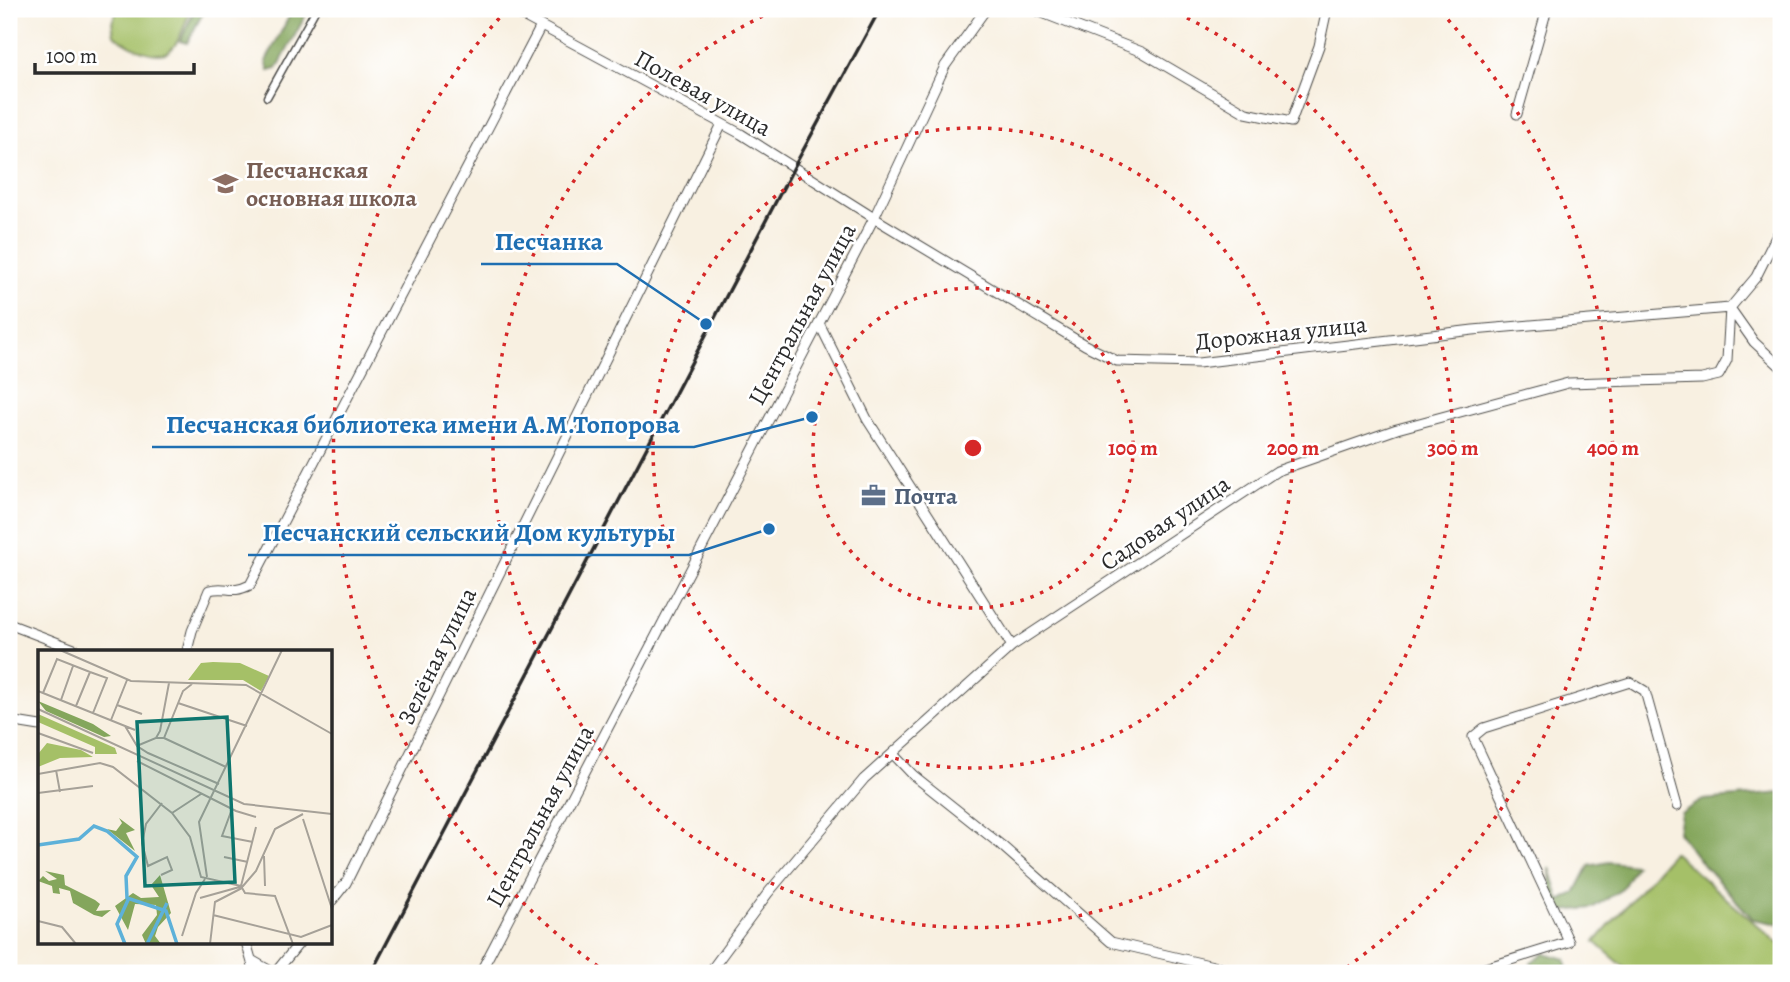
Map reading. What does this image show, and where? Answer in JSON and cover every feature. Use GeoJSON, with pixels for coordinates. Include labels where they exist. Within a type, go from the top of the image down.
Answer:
{"type":"FeatureCollection","features":[{"type":"Feature","properties":{"kind":"street"},"geometry":{"type":"LineString","coordinates":[[9,18],[11,9]]}},
{"type":"Feature","properties":{"kind":"street"},"geometry":{"type":"LineString","coordinates":[[267,97],[316,9]]}},
{"type":"Feature","properties":{"kind":"street","name":"Полевая улица"},"geometry":{"type":"LineString","coordinates":[[510,9],[722,124],[874,218]]}},
{"type":"Feature","properties":{"kind":"street","name":"Центральная улица"},"geometry":{"type":"LineString","coordinates":[[480,973],[874,218],[945,66],[986,9]]}},
{"type":"Feature","properties":{"kind":"street"},"geometry":{"type":"LineString","coordinates":[[1032,9],[1142,52],[1246,113],[1291,122],[1319,46],[1327,9]]}},
{"type":"Feature","properties":{"kind":"street"},"geometry":{"type":"LineString","coordinates":[[1517,114],[1547,9]]}},
{"type":"Feature","properties":{"kind":"street"},"geometry":{"type":"LineString","coordinates":[[187,650],[209,590],[218,587],[238,591],[250,585],[541,26]]}},
{"type":"Feature","properties":{"kind":"street","name":"Зелёная улица"},"geometry":{"type":"LineString","coordinates":[[332,901],[346,883],[722,124]]}},
{"type":"Feature","properties":{"kind":"street","name":"Дорожная улица"},"geometry":{"type":"LineString","coordinates":[[874,218],[1085,345],[1117,361],[1198,363],[1473,330],[1730,307]]}},
{"type":"Feature","properties":{"kind":"street"},"geometry":{"type":"LineString","coordinates":[[1781,222],[1756,277],[1730,307],[1754,342],[1781,367]]}},
{"type":"Feature","properties":{"kind":"street","name":"Садовая улица"},"geometry":{"type":"LineString","coordinates":[[709,973],[768,893],[864,779],[1012,646],[1276,471],[1397,429],[1568,383],[1702,379],[1719,375],[1727,360],[1730,307]]}},
{"type":"Feature","properties":{"kind":"street"},"geometry":{"type":"LineString","coordinates":[[819,323],[867,419],[1012,646]]}},
{"type":"Feature","properties":{"kind":"street"},"geometry":{"type":"LineString","coordinates":[[9,624],[76,650]]}},
{"type":"Feature","properties":{"kind":"street"},"geometry":{"type":"LineString","coordinates":[[1469,973],[1569,942],[1474,737],[1484,729],[1630,681],[1645,691],[1677,806]]}},
{"type":"Feature","properties":{"kind":"street"},"geometry":{"type":"LineString","coordinates":[[9,721],[38,726]]}},
{"type":"Feature","properties":{"kind":"street"},"geometry":{"type":"LineString","coordinates":[[894,754],[913,775],[1001,845],[1111,942],[1243,973]]}},
{"type":"Feature","properties":{"kind":"street"},"geometry":{"type":"LineString","coordinates":[[247,944],[255,973]]}},
{"type":"Feature","properties":{"kind":"street"},"geometry":{"type":"LineString","coordinates":[[253,961],[274,973],[298,944]]}},
{"type":"Feature","properties":{"kind":"green space"},"geometry":{"type":"Polygon","coordinates":[[[118,9],[191,9],[175,45],[162,54],[153,54],[127,44],[114,35],[112,22],[118,9]]]}},
{"type":"Feature","properties":{"kind":"green space"},"geometry":{"type":"Polygon","coordinates":[[[195,9],[205,9],[187,43],[180,41],[195,9]]]}},
{"type":"Feature","properties":{"kind":"green space"},"geometry":{"type":"Polygon","coordinates":[[[293,9],[309,9],[277,69],[269,71],[266,61],[293,9]]]}},
{"type":"Feature","properties":{"kind":"green space"},"geometry":{"type":"Polygon","coordinates":[[[1781,793],[1781,921],[1778,924],[1753,919],[1700,861],[1678,832],[1681,813],[1703,800],[1781,793]]]}},
{"type":"Feature","properties":{"kind":"green space"},"geometry":{"type":"Polygon","coordinates":[[[1673,852],[1781,946],[1781,973],[1631,973],[1595,942],[1673,852]]]}},
{"type":"Feature","properties":{"kind":"green space"},"geometry":{"type":"Polygon","coordinates":[[[1609,862],[1636,865],[1622,889],[1592,908],[1563,911],[1551,898],[1550,868],[1560,901],[1575,893],[1589,866],[1609,862]]]}},
{"type":"Feature","properties":{"kind":"green space"},"geometry":{"type":"Polygon","coordinates":[[[1545,953],[1566,959],[1568,973],[1534,973],[1531,962],[1545,953]]]}},
{"type":"Feature","properties":{"kind":"railway"},"geometry":{"type":"LineString","coordinates":[[371,973],[794,167],[880,9]]}},
{"type":"Feature","properties":{"kind":"place","name":"Песчанская основная школа"},"geometry":{"type":"Point","coordinates":[226,184]}},
{"type":"Feature","properties":{"kind":"place","name":"Песчанка"},"geometry":{"type":"Point","coordinates":[706,324]}},
{"type":"Feature","properties":{"kind":"place","name":"Песчанская библиотека имени А.М.Топорова"},"geometry":{"type":"Point","coordinates":[812,417]}},
{"type":"Feature","properties":{"kind":"place","name":"Почта"},"geometry":{"type":"Point","coordinates":[874,496]}},
{"type":"Feature","properties":{"kind":"place","name":"Песчанский сельский Дом культуры"},"geometry":{"type":"Point","coordinates":[769,529]}}]}
